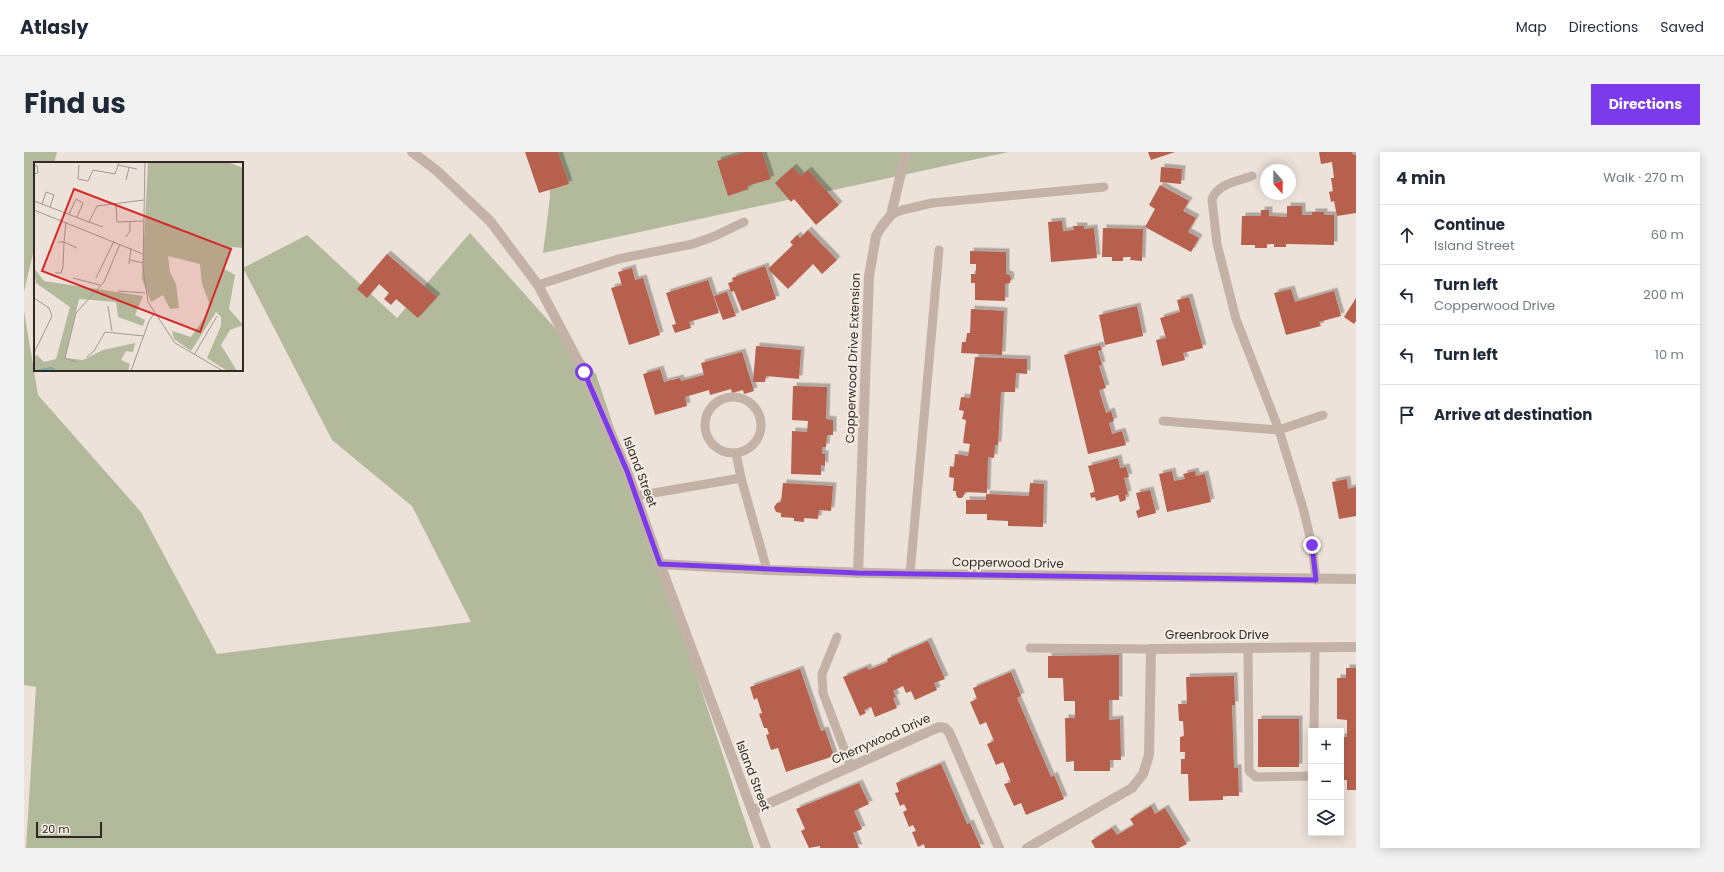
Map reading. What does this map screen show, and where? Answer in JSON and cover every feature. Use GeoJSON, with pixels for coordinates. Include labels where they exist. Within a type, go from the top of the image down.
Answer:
{"type":"FeatureCollection","features":[{"type":"Feature","properties":{"kind":"street","name":"Island Street"},"geometry":{"type":"LineString","coordinates":[[412,152],[436,170],[490,221],[538,285],[584,372],[627,471],[660,564],[766,848]]}},
{"type":"Feature","properties":{"kind":"street","name":"Copperwood Drive Extension"},"geometry":{"type":"LineString","coordinates":[[858,573],[869,276],[876,236],[891,215],[906,152]]}},
{"type":"Feature","properties":{"kind":"street","name":"Copperwood Drive"},"geometry":{"type":"LineString","coordinates":[[660,564],[858,573],[1316,580],[1356,579]]}},
{"type":"Feature","properties":{"kind":"street","name":"Greenbrook Drive"},"geometry":{"type":"LineString","coordinates":[[1027,848],[1132,788],[1143,774],[1149,755],[1151,649],[1356,647]]}},
{"type":"Feature","properties":{"kind":"street","name":"Cherrywood Drive"},"geometry":{"type":"LineString","coordinates":[[752,811],[939,727],[945,728],[949,732],[999,848]]}},
{"type":"Feature","properties":{"kind":"lane"},"geometry":{"type":"LineString","coordinates":[[1252,176],[1220,188],[1213,194],[1212,200],[1216,237],[1236,318],[1279,430],[1304,508],[1312,545],[1316,580]]}},
{"type":"Feature","properties":{"kind":"lane"},"geometry":{"type":"LineString","coordinates":[[891,215],[902,210],[932,203],[1104,187]]}},
{"type":"Feature","properties":{"kind":"lane"},"geometry":{"type":"LineString","coordinates":[[538,285],[618,259],[693,244],[715,236],[744,222]]}},
{"type":"Feature","properties":{"kind":"lane"},"geometry":{"type":"LineString","coordinates":[[910,574],[939,250]]}},
{"type":"Feature","properties":{"kind":"lane"},"geometry":{"type":"LineString","coordinates":[[731,396],[741,397],[752,404],[760,414],[762,423],[758,440],[744,451],[736,453],[726,453],[717,448],[710,441],[706,432],[706,418],[713,405],[721,399],[731,396]]}},
{"type":"Feature","properties":{"kind":"lane"},"geometry":{"type":"LineString","coordinates":[[1163,421],[1279,430],[1323,415]]}},
{"type":"Feature","properties":{"kind":"lane"},"geometry":{"type":"LineString","coordinates":[[736,453],[741,478],[767,570]]}},
{"type":"Feature","properties":{"kind":"lane"},"geometry":{"type":"LineString","coordinates":[[636,496],[741,478]]}},
{"type":"Feature","properties":{"kind":"lane"},"geometry":{"type":"LineString","coordinates":[[837,637],[822,674],[823,693],[851,767]]}},
{"type":"Feature","properties":{"kind":"lane"},"geometry":{"type":"LineString","coordinates":[[1314,728],[1315,647]]}},
{"type":"Feature","properties":{"kind":"lane"},"geometry":{"type":"LineString","coordinates":[[1030,648],[1151,649]]}},
{"type":"Feature","properties":{"kind":"lane"},"geometry":{"type":"LineString","coordinates":[[1248,648],[1249,771],[1256,777],[1308,776]]}},
{"type":"Feature","properties":{"kind":"green space"},"geometry":{"type":"Polygon","coordinates":[[[24,152],[57,152],[54,162],[34,162],[34,249],[24,292],[24,152]]]}},
{"type":"Feature","properties":{"kind":"green space"},"geometry":{"type":"Polygon","coordinates":[[[548,152],[1009,152],[543,253],[550,197],[548,152]]]}},
{"type":"Feature","properties":{"kind":"green space"},"geometry":{"type":"Polygon","coordinates":[[[470,233],[596,374],[754,848],[26,848],[36,687],[24,685],[24,311],[38,395],[141,512],[217,654],[471,622],[412,506],[332,440],[243,268],[307,235],[397,318],[470,233]]]}},
{"type":"Feature","properties":{"kind":"building"},"geometry":{"type":"Polygon","coordinates":[[[525,152],[558,152],[569,184],[539,193],[525,152]]]}},
{"type":"Feature","properties":{"kind":"building"},"geometry":{"type":"Polygon","coordinates":[[[745,152],[762,152],[771,179],[747,186],[749,189],[728,196],[717,161],[745,152]]]}},
{"type":"Feature","properties":{"kind":"building"},"geometry":{"type":"Polygon","coordinates":[[[1148,152],[1175,152],[1151,160],[1148,152]]]}},
{"type":"Feature","properties":{"kind":"building"},"geometry":{"type":"Polygon","coordinates":[[[1319,152],[1352,152],[1353,155],[1356,155],[1356,213],[1337,216],[1334,201],[1331,202],[1329,192],[1333,191],[1331,178],[1334,178],[1332,162],[1321,164],[1319,152]]]}},
{"type":"Feature","properties":{"kind":"building"},"geometry":{"type":"Polygon","coordinates":[[[793,167],[801,176],[808,170],[839,205],[816,225],[794,199],[791,202],[775,183],[793,167]]]}},
{"type":"Feature","properties":{"kind":"building"},"geometry":{"type":"Polygon","coordinates":[[[1161,167],[1182,169],[1181,184],[1160,182],[1161,167]]]}},
{"type":"Feature","properties":{"kind":"building"},"geometry":{"type":"Polygon","coordinates":[[[1160,185],[1189,201],[1183,211],[1196,218],[1188,232],[1199,238],[1191,252],[1145,227],[1155,209],[1149,205],[1160,185]]]}},
{"type":"Feature","properties":{"kind":"building"},"geometry":{"type":"Polygon","coordinates":[[[1287,206],[1302,206],[1302,215],[1312,215],[1312,212],[1324,212],[1324,215],[1334,215],[1334,245],[1286,244],[1286,247],[1274,247],[1274,244],[1267,244],[1267,248],[1255,248],[1255,245],[1241,245],[1242,216],[1261,216],[1261,210],[1269,210],[1269,216],[1287,217],[1287,206]]]}},
{"type":"Feature","properties":{"kind":"building"},"geometry":{"type":"Polygon","coordinates":[[[1062,221],[1063,231],[1074,230],[1073,226],[1084,226],[1084,229],[1094,228],[1097,258],[1051,262],[1048,222],[1062,221]]]}},
{"type":"Feature","properties":{"kind":"building"},"geometry":{"type":"Polygon","coordinates":[[[1103,228],[1143,229],[1142,261],[1130,260],[1131,257],[1123,257],[1123,261],[1112,261],[1112,257],[1102,257],[1103,228]]]}},
{"type":"Feature","properties":{"kind":"building"},"geometry":{"type":"Polygon","coordinates":[[[808,230],[837,260],[822,274],[813,264],[788,289],[768,269],[793,245],[790,242],[797,235],[800,238],[808,230]]]}},
{"type":"Feature","properties":{"kind":"building"},"geometry":{"type":"Polygon","coordinates":[[[970,251],[1006,252],[1006,274],[1010,275],[1011,279],[1010,283],[1005,284],[1005,301],[975,300],[975,283],[971,283],[971,274],[976,274],[976,264],[970,264],[970,251]]]}},
{"type":"Feature","properties":{"kind":"building"},"geometry":{"type":"Polygon","coordinates":[[[387,254],[437,297],[418,318],[396,299],[391,305],[384,299],[389,293],[379,284],[367,298],[357,289],[387,254]]]}},
{"type":"Feature","properties":{"kind":"building"},"geometry":{"type":"Polygon","coordinates":[[[765,266],[776,299],[742,311],[734,291],[731,292],[728,283],[734,281],[732,278],[765,266]]]}},
{"type":"Feature","properties":{"kind":"building"},"geometry":{"type":"Polygon","coordinates":[[[632,268],[635,280],[643,278],[660,335],[629,345],[611,288],[622,285],[618,272],[632,268]]]}},
{"type":"Feature","properties":{"kind":"building"},"geometry":{"type":"Polygon","coordinates":[[[708,280],[719,313],[689,322],[691,328],[675,333],[672,325],[676,324],[666,293],[708,280]]]}},
{"type":"Feature","properties":{"kind":"building"},"geometry":{"type":"Polygon","coordinates":[[[1291,289],[1295,302],[1334,291],[1341,316],[1319,322],[1321,326],[1286,335],[1274,293],[1291,289]]]}},
{"type":"Feature","properties":{"kind":"building"},"geometry":{"type":"Polygon","coordinates":[[[727,292],[736,316],[723,320],[714,296],[727,292]]]}},
{"type":"Feature","properties":{"kind":"building"},"geometry":{"type":"Polygon","coordinates":[[[1189,297],[1203,348],[1183,353],[1185,360],[1162,366],[1156,340],[1166,338],[1160,318],[1180,312],[1177,300],[1189,297]]]}},
{"type":"Feature","properties":{"kind":"building"},"geometry":{"type":"Polygon","coordinates":[[[1356,298],[1356,321],[1354,324],[1344,317],[1356,298]]]}},
{"type":"Feature","properties":{"kind":"building"},"geometry":{"type":"Polygon","coordinates":[[[1137,306],[1143,336],[1105,345],[1099,315],[1137,306]]]}},
{"type":"Feature","properties":{"kind":"building"},"geometry":{"type":"Polygon","coordinates":[[[971,309],[1004,311],[1002,355],[961,353],[962,342],[966,342],[967,333],[970,333],[971,309]]]}},
{"type":"Feature","properties":{"kind":"building"},"geometry":{"type":"Polygon","coordinates":[[[1100,345],[1102,350],[1098,351],[1102,365],[1099,366],[1106,388],[1099,390],[1106,413],[1111,411],[1114,421],[1109,423],[1112,434],[1122,431],[1126,445],[1088,454],[1064,355],[1100,345]]]}},
{"type":"Feature","properties":{"kind":"building"},"geometry":{"type":"Polygon","coordinates":[[[756,346],[801,350],[799,379],[766,376],[765,382],[753,382],[756,346]]]}},
{"type":"Feature","properties":{"kind":"building"},"geometry":{"type":"Polygon","coordinates":[[[742,352],[754,391],[744,394],[743,390],[732,393],[731,389],[710,395],[709,390],[685,397],[687,406],[655,415],[643,374],[660,369],[664,382],[680,378],[681,381],[704,375],[701,363],[742,352]]]}},
{"type":"Feature","properties":{"kind":"building"},"geometry":{"type":"Polygon","coordinates":[[[975,357],[1027,359],[1027,374],[1016,373],[1015,392],[1001,392],[998,445],[995,445],[994,458],[988,457],[987,493],[965,492],[963,497],[958,498],[956,491],[953,491],[954,478],[949,477],[950,466],[954,467],[955,454],[968,456],[970,444],[963,443],[966,420],[962,419],[964,411],[959,410],[961,397],[970,398],[975,357]]]}},
{"type":"Feature","properties":{"kind":"building"},"geometry":{"type":"Polygon","coordinates":[[[793,386],[827,387],[826,419],[833,420],[833,435],[827,435],[826,447],[822,447],[822,454],[825,454],[825,466],[821,465],[821,475],[791,474],[792,431],[807,432],[808,421],[792,420],[793,386]]]}},
{"type":"Feature","properties":{"kind":"building"},"geometry":{"type":"Polygon","coordinates":[[[1118,458],[1120,468],[1126,467],[1129,477],[1124,478],[1128,494],[1125,495],[1126,500],[1120,502],[1118,495],[1096,501],[1095,497],[1091,498],[1090,493],[1095,492],[1088,466],[1118,458]]]}},
{"type":"Feature","properties":{"kind":"building"},"geometry":{"type":"Polygon","coordinates":[[[1172,471],[1174,481],[1185,479],[1183,474],[1195,471],[1196,476],[1205,474],[1211,502],[1167,512],[1159,474],[1172,471]]]}},
{"type":"Feature","properties":{"kind":"building"},"geometry":{"type":"Polygon","coordinates":[[[1347,479],[1348,489],[1356,487],[1356,516],[1339,519],[1332,482],[1347,479]]]}},
{"type":"Feature","properties":{"kind":"building"},"geometry":{"type":"Polygon","coordinates":[[[783,483],[833,486],[831,511],[819,510],[818,519],[804,518],[804,522],[794,521],[794,518],[781,517],[781,513],[776,512],[774,507],[777,503],[781,502],[783,483]]]}},
{"type":"Feature","properties":{"kind":"building"},"geometry":{"type":"Polygon","coordinates":[[[1030,483],[1044,484],[1043,527],[1008,526],[1008,521],[987,520],[987,514],[966,514],[966,500],[986,500],[986,494],[1029,496],[1030,483]]]}},
{"type":"Feature","properties":{"kind":"building"},"geometry":{"type":"Polygon","coordinates":[[[1150,490],[1156,513],[1138,518],[1136,511],[1140,509],[1136,493],[1150,490]]]}},
{"type":"Feature","properties":{"kind":"building"},"geometry":{"type":"Polygon","coordinates":[[[928,641],[945,679],[934,683],[937,690],[915,700],[911,691],[906,693],[903,686],[893,691],[896,697],[893,698],[897,708],[875,717],[871,707],[864,710],[866,713],[860,716],[843,677],[867,667],[869,670],[888,662],[887,659],[928,641]]]}},
{"type":"Feature","properties":{"kind":"building"},"geometry":{"type":"Polygon","coordinates":[[[1119,655],[1119,700],[1109,700],[1109,720],[1120,719],[1121,760],[1110,760],[1110,771],[1074,771],[1074,761],[1066,762],[1065,718],[1075,718],[1075,701],[1064,701],[1063,678],[1048,678],[1048,656],[1119,655]]]}},
{"type":"Feature","properties":{"kind":"building"},"geometry":{"type":"Polygon","coordinates":[[[1346,668],[1356,668],[1356,790],[1347,790],[1347,780],[1344,780],[1344,737],[1347,737],[1347,720],[1337,719],[1337,678],[1346,678],[1346,668]]]}},
{"type":"Feature","properties":{"kind":"building"},"geometry":{"type":"Polygon","coordinates":[[[800,669],[821,731],[825,730],[834,756],[786,772],[778,748],[771,750],[766,735],[769,734],[767,728],[764,728],[759,714],[762,713],[757,698],[754,700],[750,687],[800,669]]]}},
{"type":"Feature","properties":{"kind":"building"},"geometry":{"type":"Polygon","coordinates":[[[1011,672],[1021,696],[1017,698],[1051,777],[1054,775],[1064,799],[1026,815],[1021,803],[1014,806],[1004,784],[1011,782],[1003,762],[996,765],[987,744],[994,741],[986,722],[980,725],[970,702],[977,699],[973,688],[1011,672]]]}},
{"type":"Feature","properties":{"kind":"building"},"geometry":{"type":"Polygon","coordinates":[[[1234,676],[1235,705],[1232,705],[1234,768],[1238,768],[1239,796],[1223,796],[1223,800],[1189,801],[1188,774],[1181,774],[1181,759],[1185,759],[1185,752],[1180,752],[1180,737],[1184,736],[1183,721],[1179,721],[1178,704],[1187,704],[1186,677],[1234,676]]]}},
{"type":"Feature","properties":{"kind":"building"},"geometry":{"type":"Polygon","coordinates":[[[1258,719],[1299,719],[1299,767],[1258,767],[1258,719]]]}},
{"type":"Feature","properties":{"kind":"building"},"geometry":{"type":"Polygon","coordinates":[[[941,764],[967,824],[970,823],[981,848],[925,848],[924,844],[918,847],[912,832],[916,831],[913,825],[909,827],[903,812],[907,810],[904,804],[900,806],[895,793],[899,792],[896,783],[941,764]]]}},
{"type":"Feature","properties":{"kind":"building"},"geometry":{"type":"Polygon","coordinates":[[[859,783],[869,804],[854,811],[862,829],[853,833],[859,848],[820,848],[820,846],[809,848],[801,831],[805,829],[796,809],[859,783]]]}},
{"type":"Feature","properties":{"kind":"building"},"geometry":{"type":"Polygon","coordinates":[[[1151,806],[1155,814],[1165,808],[1187,844],[1179,848],[1095,848],[1091,841],[1112,828],[1117,835],[1134,825],[1130,819],[1151,806]]]}},
{"type":"Feature","properties":{"kind":"route"},"geometry":{"type":"LineString","coordinates":[[584,372],[627,471],[660,564],[858,573],[1316,580],[1312,545]]}}]}
